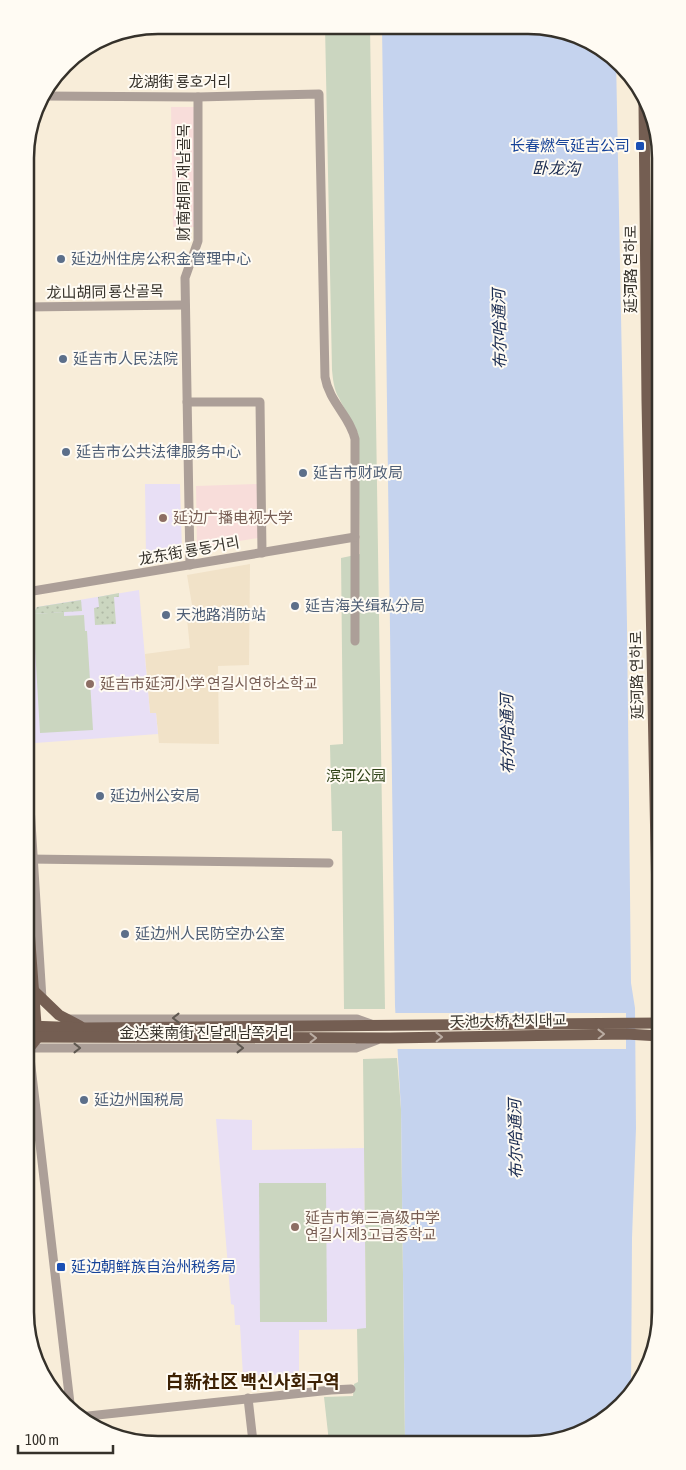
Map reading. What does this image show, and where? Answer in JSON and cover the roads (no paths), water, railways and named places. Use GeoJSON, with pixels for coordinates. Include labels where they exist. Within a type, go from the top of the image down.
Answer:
{"type":"FeatureCollection","features":[{"type":"Feature","properties":{"kind":"main road","name":"延河路 연하로"},"geometry":{"type":"LineString","coordinates":[[644,114],[652,352]]}},
{"type":"Feature","properties":{"kind":"main road","name":"延河路 연하로"},"geometry":{"type":"LineString","coordinates":[[651,149],[652,186]]}},
{"type":"Feature","properties":{"kind":"main road"},"geometry":{"type":"LineString","coordinates":[[34,991],[59,1015],[86,1028]]}},
{"type":"Feature","properties":{"kind":"main road"},"geometry":{"type":"LineString","coordinates":[[626,1029],[652,1024]]}},
{"type":"Feature","properties":{"kind":"main road","name":"金达莱南街 진달래남쪽거리"},"geometry":{"type":"LineString","coordinates":[[34,1032],[86,1028],[386,1032]]}},
{"type":"Feature","properties":{"kind":"main road"},"geometry":{"type":"LineString","coordinates":[[626,1029],[652,1035]]}},
{"type":"Feature","properties":{"kind":"main road","name":"天池大桥 천지대교"},"geometry":{"type":"LineString","coordinates":[[386,1032],[626,1029]]}},
{"type":"Feature","properties":{"kind":"main road","name":"金达莱南街 진달래남쪽거리"},"geometry":{"type":"LineString","coordinates":[[34,1032],[386,1032]]}},
{"type":"Feature","properties":{"kind":"street","name":"龙湖街 룡호거리"},"geometry":{"type":"LineString","coordinates":[[51,96],[319,94],[325,377],[329,394],[349,424],[355,439],[355,537]]}},
{"type":"Feature","properties":{"kind":"street","name":"财南胡同 재남골목"},"geometry":{"type":"LineString","coordinates":[[190,565],[185,278],[198,241],[198,96]]}},
{"type":"Feature","properties":{"kind":"street","name":"龙山胡同 룡산골목"},"geometry":{"type":"LineString","coordinates":[[34,307],[185,305]]}},
{"type":"Feature","properties":{"kind":"street"},"geometry":{"type":"LineString","coordinates":[[186,402],[260,402],[262,553]]}},
{"type":"Feature","properties":{"kind":"street","name":"龙东街 룡동거리"},"geometry":{"type":"LineString","coordinates":[[34,591],[355,537]]}},
{"type":"Feature","properties":{"kind":"street"},"geometry":{"type":"LineString","coordinates":[[355,537],[355,642]]}},
{"type":"Feature","properties":{"kind":"street"},"geometry":{"type":"LineString","coordinates":[[34,859],[330,863]]}},
{"type":"Feature","properties":{"kind":"street"},"geometry":{"type":"LineString","coordinates":[[34,897],[42,1000]]}},
{"type":"Feature","properties":{"kind":"street","name":"金达莱南街 진달래남쪽거리"},"geometry":{"type":"LineString","coordinates":[[66,1019],[356,1019],[386,1032]]}},
{"type":"Feature","properties":{"kind":"street","name":"金达莱南街 진달래남쪽거리"},"geometry":{"type":"LineString","coordinates":[[34,1048],[356,1048],[386,1032]]}},
{"type":"Feature","properties":{"kind":"street"},"geometry":{"type":"LineString","coordinates":[[34,1101],[69,1399]]}},
{"type":"Feature","properties":{"kind":"street"},"geometry":{"type":"LineString","coordinates":[[34,1146],[39,1146]]}},
{"type":"Feature","properties":{"kind":"street"},"geometry":{"type":"LineString","coordinates":[[89,1416],[248,1398],[351,1389]]}},
{"type":"Feature","properties":{"kind":"street"},"geometry":{"type":"LineString","coordinates":[[248,1398],[252,1436]]}},
{"type":"Feature","properties":{"kind":"water"},"geometry":{"type":"Polygon","coordinates":[[[382,34],[529,34],[553,36],[568,40],[590,50],[616,70],[627,624],[631,983],[635,1008],[636,1128],[632,1238],[631,1382],[604,1411],[576,1427],[561,1432],[529,1436],[405,1436],[401,1109],[395,1006],[382,34]]]}},
{"type":"Feature","properties":{"kind":"place","name":"长春燃气延吉公司"},"geometry":{"type":"Point","coordinates":[640,146]}},
{"type":"Feature","properties":{"kind":"place","name":"延边州住房公积金管理中心"},"geometry":{"type":"Point","coordinates":[61,259]}},
{"type":"Feature","properties":{"kind":"place","name":"延吉市人民法院"},"geometry":{"type":"Point","coordinates":[63,359]}},
{"type":"Feature","properties":{"kind":"place","name":"延吉市公共法律服务中心"},"geometry":{"type":"Point","coordinates":[66,452]}},
{"type":"Feature","properties":{"kind":"place","name":"延吉市财政局"},"geometry":{"type":"Point","coordinates":[303,473]}},
{"type":"Feature","properties":{"kind":"place","name":"延边广播电视大学"},"geometry":{"type":"Point","coordinates":[163,518]}},
{"type":"Feature","properties":{"kind":"place","name":"延吉海关缉私分局"},"geometry":{"type":"Point","coordinates":[295,606]}},
{"type":"Feature","properties":{"kind":"place","name":"天池路消防站"},"geometry":{"type":"Point","coordinates":[166,615]}},
{"type":"Feature","properties":{"kind":"place","name":"延吉市延河小学 연길시연하소학교"},"geometry":{"type":"Point","coordinates":[90,684]}},
{"type":"Feature","properties":{"kind":"place","name":"延边州公安局"},"geometry":{"type":"Point","coordinates":[100,796]}},
{"type":"Feature","properties":{"kind":"place","name":"延边州人民防空办公室"},"geometry":{"type":"Point","coordinates":[125,934]}},
{"type":"Feature","properties":{"kind":"place","name":"延边州国税局"},"geometry":{"type":"Point","coordinates":[84,1100]}},
{"type":"Feature","properties":{"kind":"place","name":"延吉市第三高级中学 연길시제3고급중학교"},"geometry":{"type":"Point","coordinates":[295,1227]}},
{"type":"Feature","properties":{"kind":"place","name":"延边朝鲜族自治州税务局"},"geometry":{"type":"Point","coordinates":[61,1267]}},
{"type":"Feature","properties":{"kind":"district","name":"白新社区 백신사회구역"},"geometry":{"type":"Point","coordinates":[253,1382]}},
{"type":"Feature","properties":{"kind":"water label","name":"卧龙沟"},"geometry":{"type":"Point","coordinates":[556,168]}},
{"type":"Feature","properties":{"kind":"water label","name":"布尔哈通河"},"geometry":{"type":"Point","coordinates":[499,329]}},
{"type":"Feature","properties":{"kind":"water label","name":"布尔哈通河"},"geometry":{"type":"Point","coordinates":[507,734]}},
{"type":"Feature","properties":{"kind":"water label","name":"布尔哈通河"},"geometry":{"type":"Point","coordinates":[515,1139]}},
{"type":"Feature","properties":{"kind":"park label","name":"滨河公园"},"geometry":{"type":"Point","coordinates":[356,776]}}]}
